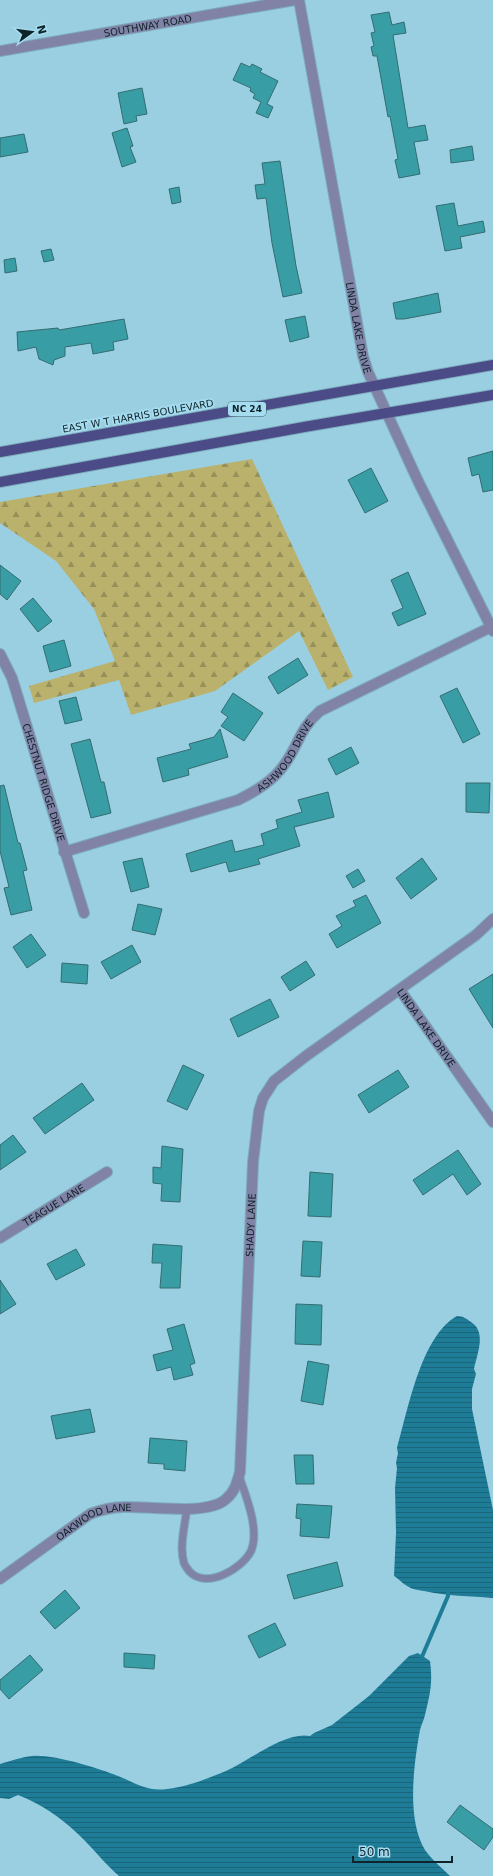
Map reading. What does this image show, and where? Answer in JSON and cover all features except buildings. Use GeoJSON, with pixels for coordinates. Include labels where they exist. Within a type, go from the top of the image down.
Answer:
{"type":"FeatureCollection","features":[{"type":"Feature","properties":{"kind":"main road","name":"EAST W T HARRIS BOULEVARD"},"geometry":{"type":"LineString","coordinates":[[0,452],[493,365]]}},
{"type":"Feature","properties":{"kind":"main road"},"geometry":{"type":"LineString","coordinates":[[0,482],[304,426],[386,414],[493,395]]}},
{"type":"Feature","properties":{"kind":"street","name":"SOUTHWAY ROAD"},"geometry":{"type":"LineString","coordinates":[[0,51],[295,0]]}},
{"type":"Feature","properties":{"kind":"street","name":"LINDA LAKE DRIVE"},"geometry":{"type":"LineString","coordinates":[[299,0],[363,356],[374,387],[418,482],[492,629]]}},
{"type":"Feature","properties":{"kind":"street","name":"ASHWOOD DRIVE"},"geometry":{"type":"LineString","coordinates":[[64,852],[238,800],[256,791],[271,780],[284,765],[302,731],[320,711],[492,629]]}},
{"type":"Feature","properties":{"kind":"street","name":"CHESTNUT RIDGE DRIVE"},"geometry":{"type":"LineString","coordinates":[[0,654],[12,678],[64,852],[84,913]]}},
{"type":"Feature","properties":{"kind":"street","name":"LINDA LAKE DRIVE"},"geometry":{"type":"LineString","coordinates":[[493,919],[476,935],[400,990],[493,1122]]}},
{"type":"Feature","properties":{"kind":"street","name":"SHADY LANE"},"geometry":{"type":"LineString","coordinates":[[202,1508],[214,1506],[226,1499],[237,1485],[239,1475],[254,1162],[259,1111],[263,1098],[274,1081],[400,990]]}},
{"type":"Feature","properties":{"kind":"street","name":"TEAGUE LANE"},"geometry":{"type":"LineString","coordinates":[[0,1238],[107,1172]]}},
{"type":"Feature","properties":{"kind":"street","name":"OAKWOOD LANE"},"geometry":{"type":"LineString","coordinates":[[0,1579],[90,1514],[107,1509],[124,1507],[202,1508]]}},
{"type":"Feature","properties":{"kind":"lane"},"geometry":{"type":"LineString","coordinates":[[187,1508],[183,1552],[184,1565],[192,1574],[204,1579],[217,1578],[230,1572],[241,1563],[251,1551],[254,1536],[252,1515],[239,1475]]}},
{"type":"Feature","properties":{"kind":"green space"},"geometry":{"type":"Polygon","coordinates":[[[252,459],[353,677],[328,690],[299,631],[215,691],[131,715],[119,680],[34,703],[29,686],[115,661],[94,609],[56,561],[0,523],[0,502],[252,459]]]}},
{"type":"Feature","properties":{"kind":"water"},"geometry":{"type":"Polygon","coordinates":[[[457,1316],[465,1318],[476,1326],[480,1337],[479,1350],[474,1369],[476,1374],[472,1389],[472,1409],[493,1510],[493,1598],[450,1595],[414,1589],[405,1585],[394,1576],[397,1448],[411,1395],[425,1357],[434,1340],[445,1326],[457,1316]]]}},
{"type":"Feature","properties":{"kind":"water"},"geometry":{"type":"Polygon","coordinates":[[[418,1653],[430,1661],[431,1682],[425,1717],[420,1730],[414,1774],[413,1807],[415,1823],[425,1850],[450,1876],[119,1876],[78,1834],[64,1822],[35,1802],[18,1795],[9,1799],[0,1798],[0,1764],[32,1756],[51,1757],[75,1762],[153,1789],[160,1790],[174,1788],[201,1781],[231,1769],[265,1749],[288,1738],[310,1736],[332,1725],[369,1696],[409,1656],[418,1653]]]}},
{"type":"Feature","properties":{"kind":"waterway"},"geometry":{"type":"LineString","coordinates":[[421,1659],[448,1596],[448,1592]]}}]}
